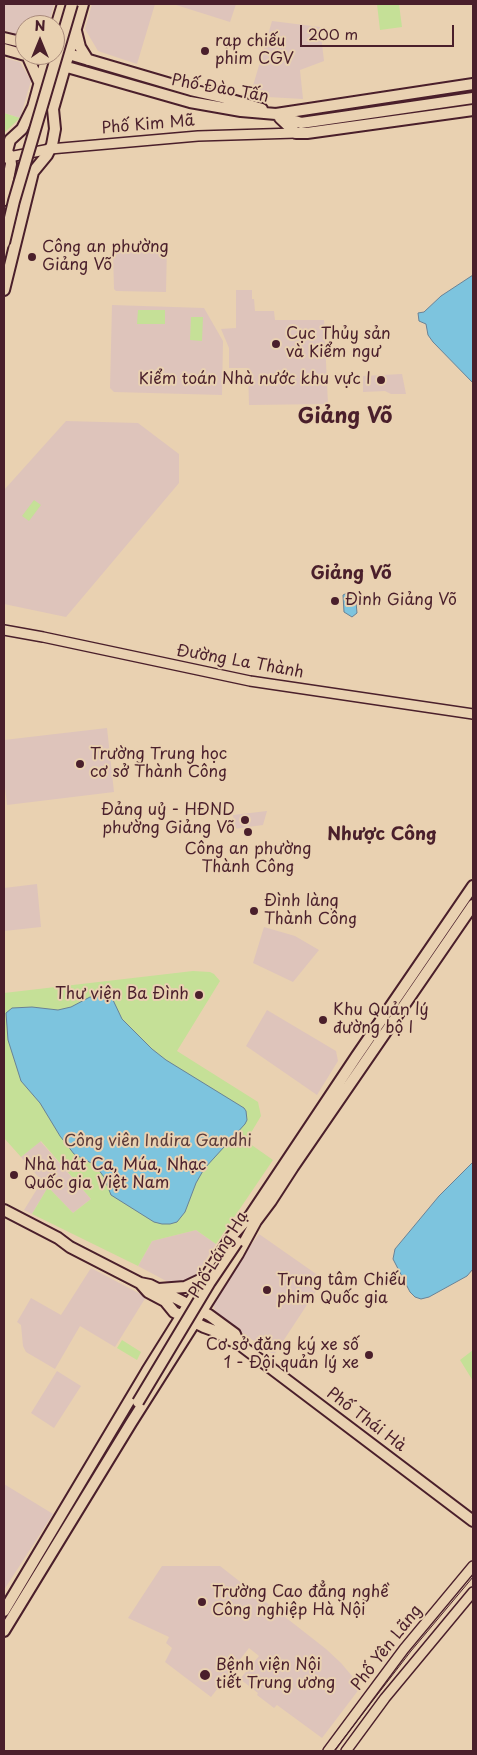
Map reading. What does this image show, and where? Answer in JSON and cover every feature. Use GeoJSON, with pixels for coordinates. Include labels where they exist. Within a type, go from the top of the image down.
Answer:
{"type":"FeatureCollection","features":[{"type":"Feature","properties":{"kind":"main road"},"geometry":{"type":"LineString","coordinates":[[4,242],[14,201],[72,4]]}},
{"type":"Feature","properties":{"kind":"main road"},"geometry":{"type":"LineString","coordinates":[[4,290],[28,187],[33,172],[50,149],[55,128],[53,109],[73,55],[76,30],[83,4]]}},
{"type":"Feature","properties":{"kind":"main road"},"geometry":{"type":"LineString","coordinates":[[62,8],[67,18],[80,17]]}},
{"type":"Feature","properties":{"kind":"main road"},"geometry":{"type":"LineString","coordinates":[[76,30],[80,47],[88,60]]}},
{"type":"Feature","properties":{"kind":"main road","name":"Phố Đào Tấn"},"geometry":{"type":"LineString","coordinates":[[65,53],[276,114]]}},
{"type":"Feature","properties":{"kind":"main road"},"geometry":{"type":"LineString","coordinates":[[31,65],[39,82]]}},
{"type":"Feature","properties":{"kind":"main road"},"geometry":{"type":"LineString","coordinates":[[4,200],[7,178],[7,151],[10,140],[22,129],[33,107],[45,65]]}},
{"type":"Feature","properties":{"kind":"main road","name":"Phố Đào Tấn"},"geometry":{"type":"LineString","coordinates":[[62,65],[190,102],[242,112],[276,114]]}},
{"type":"Feature","properties":{"kind":"main road"},"geometry":{"type":"LineString","coordinates":[[276,114],[473,84]]}},
{"type":"Feature","properties":{"kind":"main road"},"geometry":{"type":"LineString","coordinates":[[276,114],[301,124],[473,98]]}},
{"type":"Feature","properties":{"kind":"main road"},"geometry":{"type":"LineString","coordinates":[[455,101],[457,112]]}},
{"type":"Feature","properties":{"kind":"main road"},"geometry":{"type":"LineString","coordinates":[[33,107],[37,112],[43,113],[53,109]]}},
{"type":"Feature","properties":{"kind":"main road","name":"Phố Kim Mã"},"geometry":{"type":"LineString","coordinates":[[7,157],[50,149],[198,136],[307,133],[473,110]]}},
{"type":"Feature","properties":{"kind":"main road"},"geometry":{"type":"LineString","coordinates":[[276,114],[296,133]]}},
{"type":"Feature","properties":{"kind":"main road"},"geometry":{"type":"LineString","coordinates":[[7,178],[13,181],[22,180],[28,187]]}},
{"type":"Feature","properties":{"kind":"main road","name":"Đường La Thành"},"geometry":{"type":"LineString","coordinates":[[4,630],[250,681],[473,714]]}},
{"type":"Feature","properties":{"kind":"main road","name":"Phố Láng Hạ"},"geometry":{"type":"LineString","coordinates":[[4,1630],[131,1423],[241,1250],[253,1218],[470,903],[473,886]]}},
{"type":"Feature","properties":{"kind":"main road"},"geometry":{"type":"LineString","coordinates":[[4,1210],[140,1283]]}},
{"type":"Feature","properties":{"kind":"main road"},"geometry":{"type":"LineString","coordinates":[[4,1216],[57,1243],[70,1247]]}},
{"type":"Feature","properties":{"kind":"main road"},"geometry":{"type":"LineString","coordinates":[[131,1423],[132,1415],[138,1402],[210,1282],[253,1218]]}},
{"type":"Feature","properties":{"kind":"main road","name":"Phố Láng Hạ"},"geometry":{"type":"LineString","coordinates":[[4,1611],[188,1304],[231,1237],[253,1218]]}},
{"type":"Feature","properties":{"kind":"main road"},"geometry":{"type":"LineString","coordinates":[[157,1289],[185,1287],[207,1276]]}},
{"type":"Feature","properties":{"kind":"main road","name":"Phố Thái Hà"},"geometry":{"type":"LineString","coordinates":[[140,1283],[157,1289],[202,1312],[235,1334],[239,1344]]}},
{"type":"Feature","properties":{"kind":"main road","name":"Phố Thái Hà"},"geometry":{"type":"LineString","coordinates":[[140,1283],[148,1292],[165,1301],[174,1312],[216,1331],[228,1340],[239,1344],[473,1521]]}},
{"type":"Feature","properties":{"kind":"main road"},"geometry":{"type":"LineString","coordinates":[[201,1285],[214,1292]]}},
{"type":"Feature","properties":{"kind":"main road"},"geometry":{"type":"LineString","coordinates":[[173,1329],[187,1337]]}},
{"type":"Feature","properties":{"kind":"main road"},"geometry":{"type":"LineString","coordinates":[[120,1418],[128,1413],[138,1402]]}},
{"type":"Feature","properties":{"kind":"main road"},"geometry":{"type":"LineString","coordinates":[[44,1543],[54,1549]]}},
{"type":"Feature","properties":{"kind":"main road","name":"Phố Yên Lãng"},"geometry":{"type":"LineString","coordinates":[[328,1751],[404,1649],[473,1566]]}},
{"type":"Feature","properties":{"kind":"main road","name":"Phố Yên Lãng"},"geometry":{"type":"LineString","coordinates":[[346,1751],[385,1698],[473,1592]]}},
{"type":"Feature","properties":{"kind":"main road"},"geometry":{"type":"LineString","coordinates":[[442,1602],[455,1612]]}},
{"type":"Feature","properties":{"kind":"shaded area"},"geometry":{"type":"Polygon","coordinates":[[[4,4],[54,4],[51,15],[15,15],[15,34],[4,30],[4,4]]]}},
{"type":"Feature","properties":{"kind":"shaded area"},"geometry":{"type":"Polygon","coordinates":[[[92,4],[155,4],[137,64],[98,51],[85,29],[92,4]]]}},
{"type":"Feature","properties":{"kind":"shaded area"},"geometry":{"type":"Polygon","coordinates":[[[173,4],[236,4],[230,22],[173,4]]]}},
{"type":"Feature","properties":{"kind":"shaded area"},"geometry":{"type":"Polygon","coordinates":[[[272,21],[320,27],[324,61],[300,70],[303,99],[250,96],[272,21]]]}},
{"type":"Feature","properties":{"kind":"shaded area"},"geometry":{"type":"Polygon","coordinates":[[[4,58],[15,61],[15,65],[22,65],[31,81],[20,118],[4,113],[4,58]]]}},
{"type":"Feature","properties":{"kind":"shaded area"},"geometry":{"type":"Polygon","coordinates":[[[140,245],[167,245],[166,292],[116,291],[114,289],[113,252],[139,252],[140,245]]]}},
{"type":"Feature","properties":{"kind":"shaded area","name":"Cục Thủy sản và Kiểm ngư"},"geometry":{"type":"Polygon","coordinates":[[[236,290],[252,290],[255,311],[274,311],[275,320],[324,320],[328,404],[249,405],[248,368],[229,368],[229,348],[221,329],[236,328],[236,290]]]}},
{"type":"Feature","properties":{"kind":"shaded area"},"geometry":{"type":"Polygon","coordinates":[[[112,305],[204,308],[223,341],[222,395],[114,392],[110,388],[112,305]]]}},
{"type":"Feature","properties":{"kind":"shaded area"},"geometry":{"type":"Polygon","coordinates":[[[402,374],[406,394],[391,394],[385,391],[363,392],[363,376],[402,374]]]}},
{"type":"Feature","properties":{"kind":"shaded area"},"geometry":{"type":"Polygon","coordinates":[[[66,421],[138,423],[179,454],[179,483],[66,617],[4,604],[4,490],[66,421]]]}},
{"type":"Feature","properties":{"kind":"shaded area"},"geometry":{"type":"Polygon","coordinates":[[[107,728],[114,792],[7,805],[4,778],[4,740],[107,728]]]}},
{"type":"Feature","properties":{"kind":"shaded area"},"geometry":{"type":"Polygon","coordinates":[[[267,811],[263,825],[234,829],[233,815],[267,811]]]}},
{"type":"Feature","properties":{"kind":"shaded area"},"geometry":{"type":"Polygon","coordinates":[[[37,884],[41,927],[4,931],[4,888],[37,884]]]}},
{"type":"Feature","properties":{"kind":"shaded area"},"geometry":{"type":"Polygon","coordinates":[[[264,927],[295,936],[319,950],[293,982],[253,963],[264,927]]]}},
{"type":"Feature","properties":{"kind":"shaded area"},"geometry":{"type":"Polygon","coordinates":[[[267,1010],[336,1051],[338,1061],[317,1095],[246,1046],[267,1010]]]}},
{"type":"Feature","properties":{"kind":"shaded area"},"geometry":{"type":"Polygon","coordinates":[[[40,1141],[91,1199],[73,1213],[48,1187],[32,1214],[24,1210],[42,1181],[21,1157],[40,1141]]]}},
{"type":"Feature","properties":{"kind":"shaded area"},"geometry":{"type":"Polygon","coordinates":[[[196,1230],[216,1244],[194,1278],[170,1283],[138,1266],[152,1241],[196,1230]]]}},
{"type":"Feature","properties":{"kind":"shaded area","name":"Trung tâm Chiếu phim Quốc gia"},"geometry":{"type":"Polygon","coordinates":[[[259,1234],[319,1276],[316,1282],[320,1285],[274,1355],[231,1325],[215,1311],[213,1303],[214,1295],[259,1234]]]}},
{"type":"Feature","properties":{"kind":"shaded area"},"geometry":{"type":"Polygon","coordinates":[[[91,1268],[146,1297],[115,1347],[80,1326],[55,1369],[26,1352],[23,1346],[21,1325],[17,1322],[31,1298],[61,1315],[91,1268]]]}},
{"type":"Feature","properties":{"kind":"shaded area"},"geometry":{"type":"Polygon","coordinates":[[[57,1371],[81,1386],[54,1428],[31,1413],[57,1371]]]}},
{"type":"Feature","properties":{"kind":"shaded area"},"geometry":{"type":"Polygon","coordinates":[[[4,1484],[53,1514],[4,1590],[4,1484]]]}},
{"type":"Feature","properties":{"kind":"shaded area"},"geometry":{"type":"Polygon","coordinates":[[[162,1566],[220,1566],[326,1649],[341,1663],[360,1688],[322,1738],[277,1705],[274,1708],[240,1679],[259,1656],[249,1648],[211,1697],[165,1662],[172,1648],[166,1643],[169,1637],[128,1618],[162,1566]]]}},
{"type":"Feature","properties":{"kind":"green space"},"geometry":{"type":"Polygon","coordinates":[[[377,4],[399,4],[402,27],[380,30],[377,4]]]}},
{"type":"Feature","properties":{"kind":"green space"},"geometry":{"type":"Polygon","coordinates":[[[4,113],[20,118],[4,133],[4,113]]]}},
{"type":"Feature","properties":{"kind":"green space"},"geometry":{"type":"Polygon","coordinates":[[[138,310],[165,310],[165,324],[137,324],[138,310]]]}},
{"type":"Feature","properties":{"kind":"green space"},"geometry":{"type":"Polygon","coordinates":[[[191,317],[203,317],[202,341],[190,340],[191,317]]]}},
{"type":"Feature","properties":{"kind":"green space"},"geometry":{"type":"Polygon","coordinates":[[[34,500],[41,505],[29,521],[22,516],[34,500]]]}},
{"type":"Feature","properties":{"kind":"green space","name":"Công viên Indira Gandhi"},"geometry":{"type":"Polygon","coordinates":[[[193,971],[210,972],[220,981],[177,1051],[258,1102],[261,1116],[246,1141],[273,1160],[216,1244],[196,1230],[152,1241],[138,1266],[32,1214],[48,1187],[73,1213],[91,1199],[41,1141],[21,1157],[4,1138],[4,993],[193,971]]]}},
{"type":"Feature","properties":{"kind":"green space"},"geometry":{"type":"Polygon","coordinates":[[[122,1340],[141,1352],[137,1360],[117,1348],[122,1340]]]}},
{"type":"Feature","properties":{"kind":"green space"},"geometry":{"type":"Polygon","coordinates":[[[473,1350],[473,1381],[460,1360],[473,1350]]]}},
{"type":"Feature","properties":{"kind":"water"},"geometry":{"type":"Polygon","coordinates":[[[473,275],[473,383],[433,342],[428,335],[426,324],[419,321],[418,313],[424,312],[441,296],[473,275]]]}},
{"type":"Feature","properties":{"kind":"water"},"geometry":{"type":"Polygon","coordinates":[[[349,592],[355,594],[356,602],[357,613],[352,617],[344,612],[343,595],[349,592]]]}},
{"type":"Feature","properties":{"kind":"water","name":"Công viên Indira Gandhi"},"geometry":{"type":"Polygon","coordinates":[[[109,996],[113,1000],[122,1019],[152,1049],[246,1111],[247,1120],[245,1124],[204,1169],[196,1183],[185,1212],[177,1222],[170,1224],[154,1222],[111,1195],[104,1177],[95,1165],[74,1154],[60,1136],[40,1103],[21,1081],[8,1040],[6,1013],[12,1008],[32,1007],[58,1010],[71,1007],[90,997],[109,996]]]}},
{"type":"Feature","properties":{"kind":"water"},"geometry":{"type":"Polygon","coordinates":[[[473,1162],[473,1269],[467,1276],[429,1297],[421,1299],[415,1297],[410,1292],[393,1259],[395,1249],[439,1196],[473,1162]]]}},
{"type":"Feature","properties":{"kind":"railway"},"geometry":{"type":"LineString","coordinates":[[334,1751],[411,1651],[473,1577]]}},
{"type":"Feature","properties":{"kind":"place","name":"rạp chiếu phim CGV"},"geometry":{"type":"Point","coordinates":[205,51]}},
{"type":"Feature","properties":{"kind":"place","name":"Công an phường Giảng Võ"},"geometry":{"type":"Point","coordinates":[32,257]}},
{"type":"Feature","properties":{"kind":"place","name":"Cục Thủy sản và Kiểm ngư"},"geometry":{"type":"Point","coordinates":[276,344]}},
{"type":"Feature","properties":{"kind":"place","name":"Kiểm toán Nhà nước khu vực I"},"geometry":{"type":"Point","coordinates":[381,380]}},
{"type":"Feature","properties":{"kind":"place","name":"Đình Giảng Võ"},"geometry":{"type":"Point","coordinates":[335,601]}},
{"type":"Feature","properties":{"kind":"place","name":"Trường Trung học cơ sở Thành Công"},"geometry":{"type":"Point","coordinates":[80,764]}},
{"type":"Feature","properties":{"kind":"place","name":"Đảng uỷ - HĐND phường Giảng Võ"},"geometry":{"type":"Point","coordinates":[245,820]}},
{"type":"Feature","properties":{"kind":"place","name":"Công an phường Thành Công"},"geometry":{"type":"Point","coordinates":[248,832]}},
{"type":"Feature","properties":{"kind":"place","name":"Đình làng Thành Công"},"geometry":{"type":"Point","coordinates":[254,911]}},
{"type":"Feature","properties":{"kind":"place","name":"Thư viện Ba Đình"},"geometry":{"type":"Point","coordinates":[199,995]}},
{"type":"Feature","properties":{"kind":"place","name":"Khu Quản lý đường bộ I"},"geometry":{"type":"Point","coordinates":[323,1020]}},
{"type":"Feature","properties":{"kind":"place","name":"Nhà hát Ca, Múa, Nhạc Quốc gia Việt Nam"},"geometry":{"type":"Point","coordinates":[14,1175]}},
{"type":"Feature","properties":{"kind":"place","name":"Trung tâm Chiếu phim Quốc gia"},"geometry":{"type":"Point","coordinates":[267,1290]}},
{"type":"Feature","properties":{"kind":"place","name":"Cơ sở đăng ký xe số 1 - Đội quản lý xe"},"geometry":{"type":"Point","coordinates":[369,1355]}},
{"type":"Feature","properties":{"kind":"place","name":"Trường Cao đẳng nghề Công nghiệp Hà Nội"},"geometry":{"type":"Point","coordinates":[202,1602]}},
{"type":"Feature","properties":{"kind":"place","name":"Bệnh viện Nội tiết Trung ương"},"geometry":{"type":"Point","coordinates":[205,1675]}},
{"type":"Feature","properties":{"kind":"district","name":"Giảng Võ"},"geometry":{"type":"Point","coordinates":[345,417]}},
{"type":"Feature","properties":{"kind":"district","name":"Giảng Võ"},"geometry":{"type":"Point","coordinates":[351,574]}},
{"type":"Feature","properties":{"kind":"district","name":"Nhược Công"},"geometry":{"type":"Point","coordinates":[382,835]}}]}
